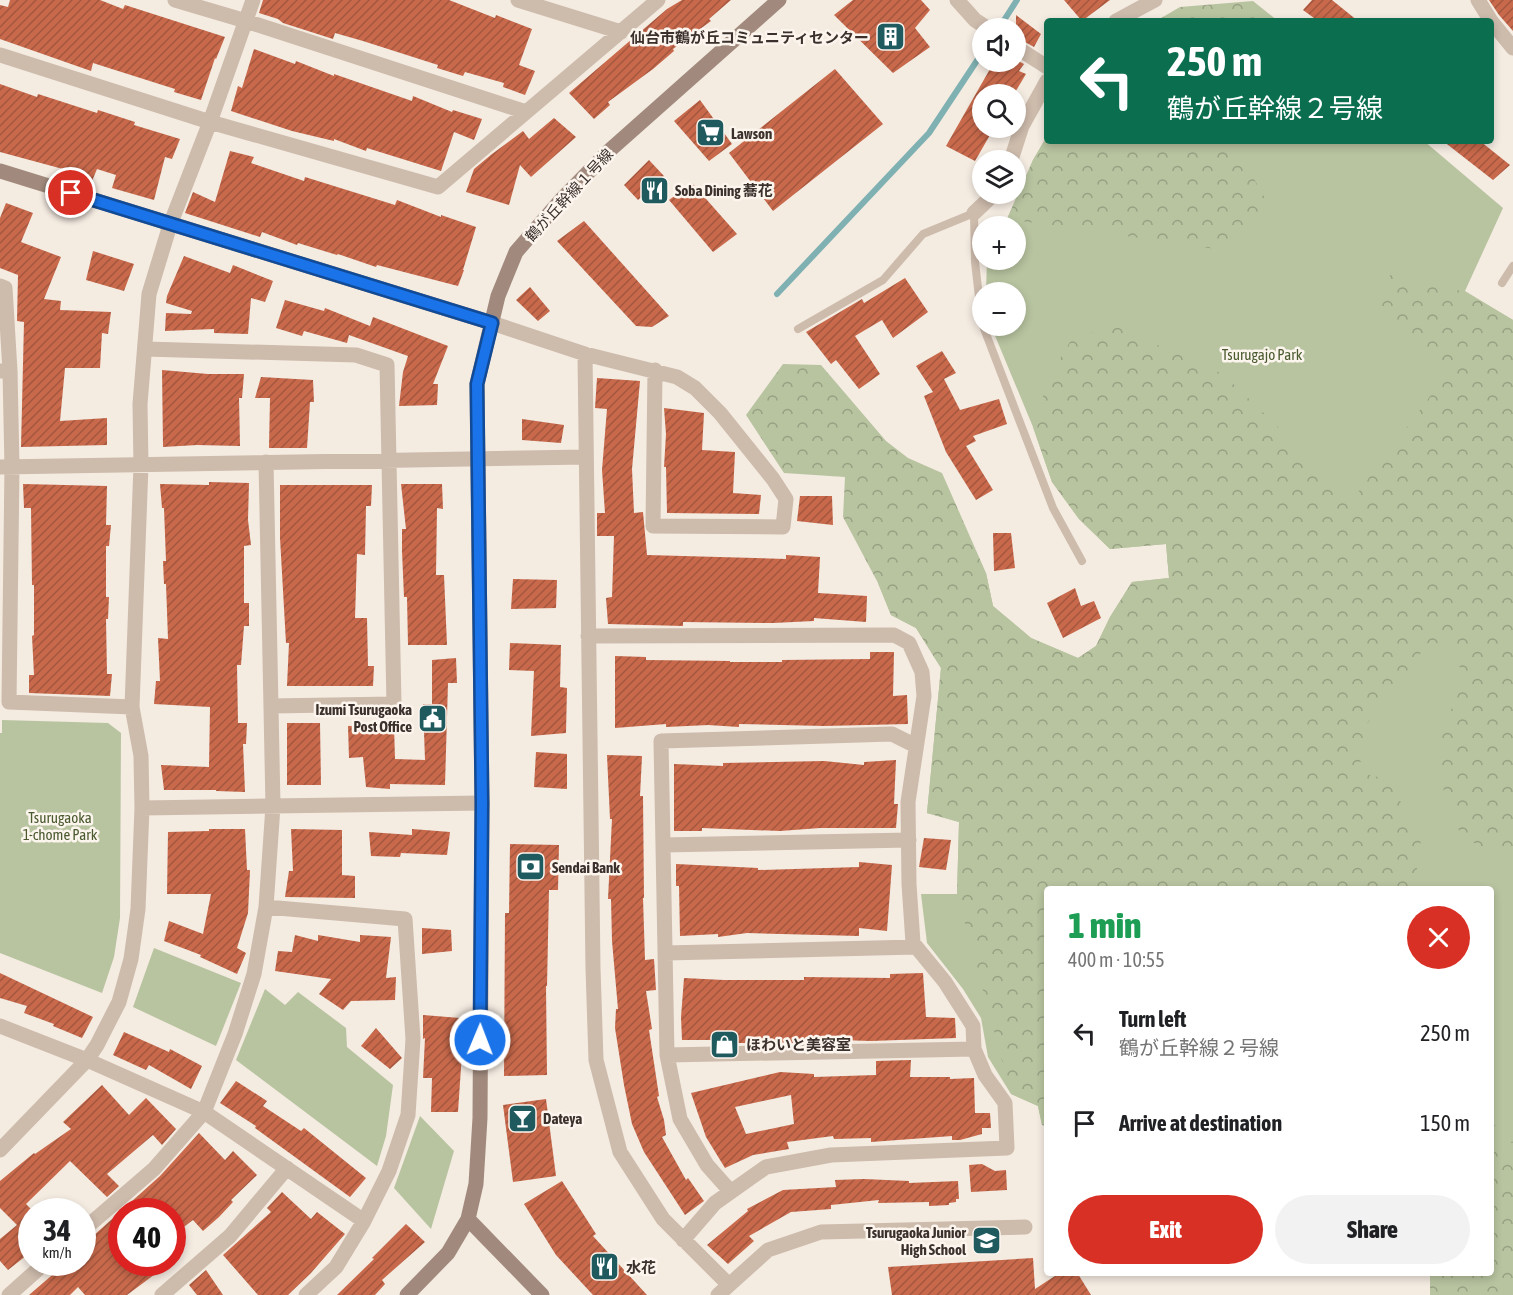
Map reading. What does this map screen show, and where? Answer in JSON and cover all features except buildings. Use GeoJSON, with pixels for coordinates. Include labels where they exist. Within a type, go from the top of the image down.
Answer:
{"type":"FeatureCollection","features":[{"type":"Feature","properties":{"kind":"street"},"geometry":{"type":"LineString","coordinates":[[175,0],[526,112]]}},
{"type":"Feature","properties":{"kind":"street"},"geometry":{"type":"LineString","coordinates":[[0,1150],[87,1060],[119,1002],[131,959],[138,909],[142,808],[141,756],[132,707],[141,465],[140,404],[149,294],[170,225],[210,122],[253,0]]}},
{"type":"Feature","properties":{"kind":"street"},"geometry":{"type":"LineString","coordinates":[[518,0],[621,32]]}},
{"type":"Feature","properties":{"kind":"street"},"geometry":{"type":"LineString","coordinates":[[0,55],[210,122],[438,187],[658,0]]}},
{"type":"Feature","properties":{"kind":"street","name":"鶴が丘幹線１号線"},"geometry":{"type":"LineString","coordinates":[[406,1295],[448,1253],[468,1219],[476,1184],[480,1118],[482,804],[477,384],[498,296],[516,252],[562,199],[610,150],[779,0]]}},
{"type":"Feature","properties":{"kind":"street"},"geometry":{"type":"LineString","coordinates":[[957,0],[973,18]]}},
{"type":"Feature","properties":{"kind":"street"},"geometry":{"type":"LineString","coordinates":[[1122,18],[1155,0]]}},
{"type":"Feature","properties":{"kind":"street"},"geometry":{"type":"LineString","coordinates":[[1478,0],[1489,18]]}},
{"type":"Feature","properties":{"kind":"street"},"geometry":{"type":"LineString","coordinates":[[1494,25],[1513,48]]}},
{"type":"Feature","properties":{"kind":"street"},"geometry":{"type":"LineString","coordinates":[[1026,53],[1044,65]]}},
{"type":"Feature","properties":{"kind":"street"},"geometry":{"type":"LineString","coordinates":[[1014,150],[1022,126],[1044,86]]}},
{"type":"Feature","properties":{"kind":"street"},"geometry":{"type":"LineString","coordinates":[[0,171],[492,323],[585,354],[655,370],[677,377],[695,388],[720,412],[773,479],[786,499],[783,527],[653,526],[655,370]]}},
{"type":"Feature","properties":{"kind":"street"},"geometry":{"type":"LineString","coordinates":[[974,213],[983,204]]}},
{"type":"Feature","properties":{"kind":"street"},"geometry":{"type":"LineString","coordinates":[[0,286],[5,288],[9,702],[132,707]]}},
{"type":"Feature","properties":{"kind":"street"},"geometry":{"type":"LineString","coordinates":[[145,349],[356,355],[387,365],[394,704],[271,706]]}},
{"type":"Feature","properties":{"kind":"street"},"geometry":{"type":"LineString","coordinates":[[585,354],[596,1060],[621,1152],[663,1219],[724,1290],[768,1250],[821,1232],[1025,1227]]}},
{"type":"Feature","properties":{"kind":"street"},"geometry":{"type":"LineString","coordinates":[[6,467],[586,457]]}},
{"type":"Feature","properties":{"kind":"street"},"geometry":{"type":"LineString","coordinates":[[96,1219],[154,1169],[204,1112],[235,1034],[254,974],[266,907],[273,806],[266,462]]}},
{"type":"Feature","properties":{"kind":"street"},"geometry":{"type":"LineString","coordinates":[[588,636],[894,634],[909,643],[922,672],[924,696],[908,802],[913,943],[945,982],[973,1026],[974,1049],[985,1075],[1005,1103],[1006,1148],[831,1155],[766,1167],[716,1203],[683,1240]]}},
{"type":"Feature","properties":{"kind":"street"},"geometry":{"type":"LineString","coordinates":[[731,1192],[707,1166],[680,1119],[667,1055],[661,741],[892,734],[916,746]]}},
{"type":"Feature","properties":{"kind":"street"},"geometry":{"type":"LineString","coordinates":[[142,808],[482,804]]}},
{"type":"Feature","properties":{"kind":"street"},"geometry":{"type":"LineString","coordinates":[[663,845],[909,840]]}},
{"type":"Feature","properties":{"kind":"street"},"geometry":{"type":"LineString","coordinates":[[266,907],[405,919],[413,1039],[408,1115],[389,1171],[364,1221],[336,1267],[306,1295]]}},
{"type":"Feature","properties":{"kind":"street"},"geometry":{"type":"LineString","coordinates":[[665,953],[916,948]]}},
{"type":"Feature","properties":{"kind":"street"},"geometry":{"type":"LineString","coordinates":[[0,1026],[87,1060],[204,1112],[364,1221]]}},
{"type":"Feature","properties":{"kind":"street"},"geometry":{"type":"LineString","coordinates":[[667,1055],[974,1049]]}},
{"type":"Feature","properties":{"kind":"street"},"geometry":{"type":"LineString","coordinates":[[162,1295],[230,1236],[288,1168]]}},
{"type":"Feature","properties":{"kind":"street"},"geometry":{"type":"LineString","coordinates":[[468,1219],[542,1295]]}},
{"type":"Feature","properties":{"kind":"street"},"geometry":{"type":"LineString","coordinates":[[9,1295],[30,1276]]}},
{"type":"Feature","properties":{"kind":"lane"},"geometry":{"type":"LineString","coordinates":[[798,329],[883,280],[923,234],[974,213],[978,282]]}},
{"type":"Feature","properties":{"kind":"lane"},"geometry":{"type":"LineString","coordinates":[[1502,283],[1513,266]]}},
{"type":"Feature","properties":{"kind":"lane"},"geometry":{"type":"LineString","coordinates":[[988,336],[1053,507],[1082,561]]}},
{"type":"Feature","properties":{"kind":"green space"},"geometry":{"type":"Polygon","coordinates":[[[1253,1],[1274,18],[1161,18],[1180,7],[1253,1]]]}},
{"type":"Feature","properties":{"kind":"green space","name":"Tsurugajo Park"},"geometry":{"type":"Polygon","coordinates":[[[1044,141],[1044,144],[1428,144],[1503,208],[1465,291],[1513,320],[1513,1295],[1430,1295],[1430,1276],[1494,1276],[1494,886],[1044,886],[1044,1125],[1038,1106],[1011,1094],[988,1057],[981,1018],[963,989],[927,943],[921,894],[957,894],[959,822],[927,813],[941,668],[916,628],[891,615],[878,583],[986,573],[993,606],[1031,638],[1078,658],[1096,646],[1110,617],[1132,582],[1169,578],[1166,544],[1110,549],[1079,519],[1052,482],[1033,427],[995,336],[1026,336],[1026,282],[986,282],[987,270],[1026,270],[1026,216],[1008,216],[1014,204],[1026,204],[1026,176],[1044,141]]]}},
{"type":"Feature","properties":{"kind":"green space"},"geometry":{"type":"Polygon","coordinates":[[[1044,141],[1044,144],[1246,144],[1239,152],[1272,211],[1216,249],[1026,222],[1026,216],[1008,216],[1014,204],[1026,204],[1026,176],[1044,141]]]}},
{"type":"Feature","properties":{"kind":"green space","name":"Tsurugajo Park"},"geometry":{"type":"Polygon","coordinates":[[[1391,274],[1465,292],[1513,320],[1513,864],[1461,836],[1444,792],[1437,741],[1465,679],[1451,647],[1430,641],[1366,725],[1359,772],[1389,780],[1421,840],[1414,886],[1044,886],[1044,1125],[1042,1125],[1038,1106],[1011,1094],[957,894],[959,822],[927,813],[941,668],[916,628],[891,615],[878,583],[843,517],[845,477],[784,473],[746,415],[783,364],[821,365],[886,441],[908,458],[942,473],[986,573],[993,606],[1031,638],[1078,658],[1096,646],[1110,617],[1132,582],[1169,578],[1166,544],[1110,549],[1079,519],[1052,482],[1033,427],[1050,375],[1073,337],[1117,327],[1223,374],[1353,499],[1446,375],[1376,301],[1391,274]]]}},
{"type":"Feature","properties":{"kind":"green space","name":"Tsurugaoka 1-chome Park"},"geometry":{"type":"Polygon","coordinates":[[[2,720],[108,723],[121,733],[120,918],[114,957],[102,993],[0,953],[0,733],[2,733],[2,720]]]}},
{"type":"Feature","properties":{"kind":"green space"},"geometry":{"type":"Polygon","coordinates":[[[154,948],[241,983],[216,1046],[133,1007],[154,948]]]}},
{"type":"Feature","properties":{"kind":"green space"},"geometry":{"type":"Polygon","coordinates":[[[265,989],[285,1005],[298,992],[346,1028],[347,1047],[393,1085],[386,1136],[377,1166],[236,1060],[265,989]]]}},
{"type":"Feature","properties":{"kind":"green space"},"geometry":{"type":"Polygon","coordinates":[[[420,1116],[454,1151],[431,1229],[394,1188],[420,1116]]]}},
{"type":"Feature","properties":{"kind":"green space"},"geometry":{"type":"Polygon","coordinates":[[[1494,1122],[1500,1149],[1513,1141],[1513,1295],[1430,1295],[1430,1276],[1494,1276],[1494,1122]]]}},
{"type":"Feature","properties":{"kind":"waterway"},"geometry":{"type":"LineString","coordinates":[[1005,18],[1017,0]]}},
{"type":"Feature","properties":{"kind":"waterway"},"geometry":{"type":"LineString","coordinates":[[777,294],[929,133],[972,68]]}},
{"type":"Feature","properties":{"kind":"place","name":"仙台市鶴が丘コミュニティセンター"},"geometry":{"type":"Point","coordinates":[890,37]}},
{"type":"Feature","properties":{"kind":"place","name":"Lawson"},"geometry":{"type":"Point","coordinates":[710,133]}},
{"type":"Feature","properties":{"kind":"place","name":"Soba Dining 蕎花"},"geometry":{"type":"Point","coordinates":[654,190]}},
{"type":"Feature","properties":{"kind":"place","name":"Izumi Tsurugaoka Post Office"},"geometry":{"type":"Point","coordinates":[433,718]}},
{"type":"Feature","properties":{"kind":"place","name":"Sendai Bank"},"geometry":{"type":"Point","coordinates":[531,867]}},
{"type":"Feature","properties":{"kind":"place","name":"ほわいと美容室"},"geometry":{"type":"Point","coordinates":[725,1044]}},
{"type":"Feature","properties":{"kind":"place","name":"Dateya"},"geometry":{"type":"Point","coordinates":[522,1118]}},
{"type":"Feature","properties":{"kind":"place","name":"Tsurugaoka Junior High School"},"geometry":{"type":"Point","coordinates":[987,1241]}},
{"type":"Feature","properties":{"kind":"place","name":"水花"},"geometry":{"type":"Point","coordinates":[605,1267]}},
{"type":"Feature","properties":{"kind":"route"},"geometry":{"type":"LineString","coordinates":[[71,193],[492,323],[477,384],[482,804],[480,1040]]}}]}
